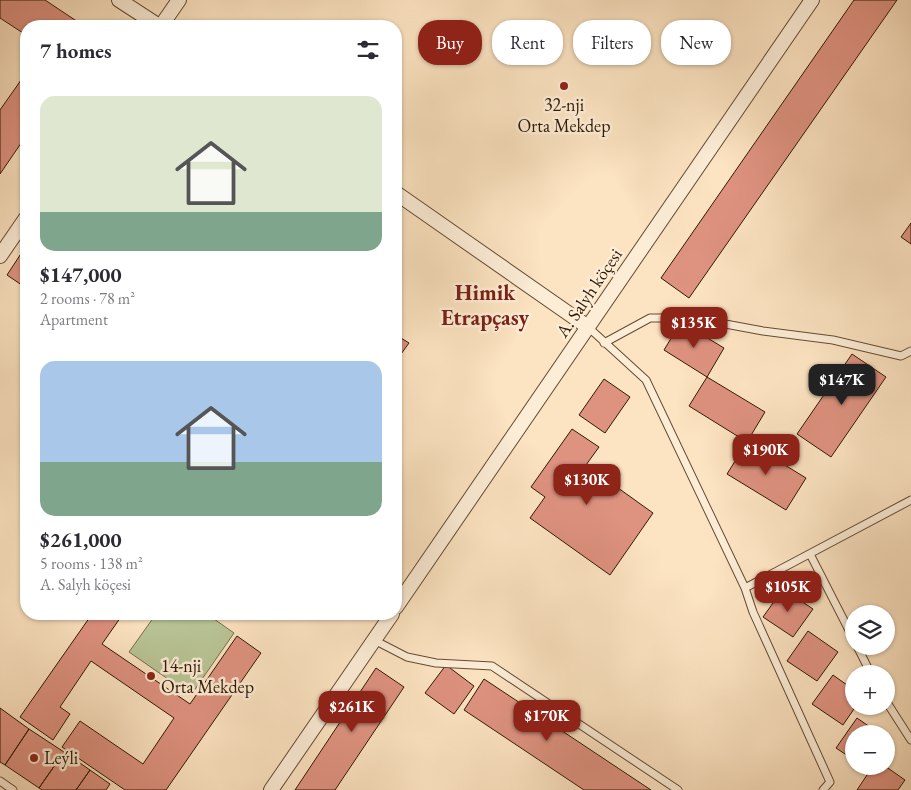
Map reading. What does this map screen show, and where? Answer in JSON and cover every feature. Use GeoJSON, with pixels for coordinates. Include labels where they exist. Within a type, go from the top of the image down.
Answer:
{"type":"FeatureCollection","features":[{"type":"Feature","properties":{"kind":"street"},"geometry":{"type":"LineString","coordinates":[[119,0],[151,20]]}},
{"type":"Feature","properties":{"kind":"street"},"geometry":{"type":"LineString","coordinates":[[164,20],[179,0]]}},
{"type":"Feature","properties":{"kind":"street","name":"A. Salyh köçesi"},"geometry":{"type":"LineString","coordinates":[[402,598],[812,0]]}},
{"type":"Feature","properties":{"kind":"street"},"geometry":{"type":"LineString","coordinates":[[402,197],[588,328]]}},
{"type":"Feature","properties":{"kind":"street"},"geometry":{"type":"LineString","coordinates":[[0,256],[20,227]]}},
{"type":"Feature","properties":{"kind":"street"},"geometry":{"type":"LineString","coordinates":[[271,790],[388,620]]}},
{"type":"Feature","properties":{"kind":"lane"},"geometry":{"type":"LineString","coordinates":[[604,343],[650,318],[693,318],[763,331],[833,340],[901,356],[911,351]]}},
{"type":"Feature","properties":{"kind":"lane"},"geometry":{"type":"LineString","coordinates":[[588,328],[646,380],[744,588],[830,782],[823,790]]}},
{"type":"Feature","properties":{"kind":"lane"},"geometry":{"type":"LineString","coordinates":[[744,588],[911,500]]}},
{"type":"Feature","properties":{"kind":"lane"},"geometry":{"type":"LineString","coordinates":[[810,554],[845,622]]}},
{"type":"Feature","properties":{"kind":"lane"},"geometry":{"type":"LineString","coordinates":[[374,640],[407,658],[436,663],[492,666],[678,790]]}},
{"type":"Feature","properties":{"kind":"lane"},"geometry":{"type":"LineString","coordinates":[[895,715],[911,740]]}},
{"type":"Feature","properties":{"kind":"lane"},"geometry":{"type":"LineString","coordinates":[[0,781],[13,790]]}},
{"type":"Feature","properties":{"kind":"green space"},"geometry":{"type":"Polygon","coordinates":[[[152,620],[216,620],[234,633],[191,695],[129,652],[152,620]]]}},
{"type":"Feature","properties":{"kind":"building"},"geometry":{"type":"Polygon","coordinates":[[[0,0],[45,0],[75,20],[20,20],[20,31],[0,18],[0,0]]]}},
{"type":"Feature","properties":{"kind":"building"},"geometry":{"type":"Polygon","coordinates":[[[854,0],[897,0],[689,298],[661,278],[854,0]]]}},
{"type":"Feature","properties":{"kind":"building"},"geometry":{"type":"Polygon","coordinates":[[[20,82],[20,145],[0,174],[0,110],[20,82]]]}},
{"type":"Feature","properties":{"kind":"building"},"geometry":{"type":"Polygon","coordinates":[[[911,223],[911,244],[901,237],[911,223]]]}},
{"type":"Feature","properties":{"kind":"building"},"geometry":{"type":"Polygon","coordinates":[[[20,255],[20,284],[7,275],[20,255]]]}},
{"type":"Feature","properties":{"kind":"building"},"geometry":{"type":"Polygon","coordinates":[[[681,322],[724,348],[707,377],[664,350],[681,322]]]}},
{"type":"Feature","properties":{"kind":"building"},"geometry":{"type":"Polygon","coordinates":[[[402,339],[409,343],[402,353],[402,339]]]}},
{"type":"Feature","properties":{"kind":"building"},"geometry":{"type":"Polygon","coordinates":[[[852,354],[886,377],[831,457],[797,434],[852,354]]]}},
{"type":"Feature","properties":{"kind":"building"},"geometry":{"type":"Polygon","coordinates":[[[707,377],[765,412],[747,442],[689,406],[707,377]]]}},
{"type":"Feature","properties":{"kind":"building"},"geometry":{"type":"Polygon","coordinates":[[[604,379],[630,397],[605,433],[579,415],[604,379]]]}},
{"type":"Feature","properties":{"kind":"building"},"geometry":{"type":"Polygon","coordinates":[[[572,429],[599,447],[586,465],[653,513],[610,575],[530,518],[545,497],[531,487],[572,429]]]}},
{"type":"Feature","properties":{"kind":"building"},"geometry":{"type":"Polygon","coordinates":[[[747,442],[806,478],[786,510],[727,474],[747,442]]]}},
{"type":"Feature","properties":{"kind":"building"},"geometry":{"type":"Polygon","coordinates":[[[783,589],[813,609],[793,637],[763,617],[783,589]]]}},
{"type":"Feature","properties":{"kind":"building"},"geometry":{"type":"Polygon","coordinates":[[[88,620],[119,620],[102,644],[190,704],[237,636],[261,653],[166,790],[125,790],[62,747],[80,721],[143,764],[174,718],[91,661],[60,707],[70,714],[53,740],[20,717],[88,620]]]}},
{"type":"Feature","properties":{"kind":"building"},"geometry":{"type":"Polygon","coordinates":[[[808,631],[838,652],[817,681],[787,661],[808,631]]]}},
{"type":"Feature","properties":{"kind":"building"},"geometry":{"type":"Polygon","coordinates":[[[446,665],[474,686],[454,714],[425,693],[446,665]]]}},
{"type":"Feature","properties":{"kind":"building"},"geometry":{"type":"Polygon","coordinates":[[[376,668],[404,687],[335,790],[295,790],[376,668]]]}},
{"type":"Feature","properties":{"kind":"building"},"geometry":{"type":"Polygon","coordinates":[[[833,675],[845,684],[845,715],[850,715],[843,725],[812,704],[833,675]]]}},
{"type":"Feature","properties":{"kind":"building"},"geometry":{"type":"Polygon","coordinates":[[[484,679],[651,790],[584,790],[464,710],[484,679]]]}},
{"type":"Feature","properties":{"kind":"building"},"geometry":{"type":"Polygon","coordinates":[[[0,708],[29,729],[5,765],[0,762],[0,708]]]}},
{"type":"Feature","properties":{"kind":"building"},"geometry":{"type":"Polygon","coordinates":[[[857,718],[867,725],[852,725],[857,718]]]}},
{"type":"Feature","properties":{"kind":"building","name":"Leýli"},"geometry":{"type":"Polygon","coordinates":[[[29,729],[64,752],[39,788],[5,765],[29,729]]]}},
{"type":"Feature","properties":{"kind":"building"},"geometry":{"type":"Polygon","coordinates":[[[845,735],[845,754],[836,748],[845,735]]]}},
{"type":"Feature","properties":{"kind":"building"},"geometry":{"type":"Polygon","coordinates":[[[64,752],[90,770],[76,790],[42,790],[39,788],[64,752]]]}},
{"type":"Feature","properties":{"kind":"building"},"geometry":{"type":"Polygon","coordinates":[[[90,770],[110,784],[106,790],[76,790],[90,770]]]}},
{"type":"Feature","properties":{"kind":"building"},"geometry":{"type":"Polygon","coordinates":[[[895,773],[905,780],[898,790],[857,790],[867,775],[895,775],[895,773]]]}},
{"type":"Feature","properties":{"kind":"place","name":"32-nji Orta Mekdep"},"geometry":{"type":"Point","coordinates":[564,86]}},
{"type":"Feature","properties":{"kind":"place","name":"14-nji Orta Mekdep"},"geometry":{"type":"Point","coordinates":[151,676]}},
{"type":"Feature","properties":{"kind":"place","name":"Leýli"},"geometry":{"type":"Point","coordinates":[34,758]}},
{"type":"Feature","properties":{"kind":"district","name":"Himik Etrapçasy"},"geometry":{"type":"Point","coordinates":[485,304]}}]}
